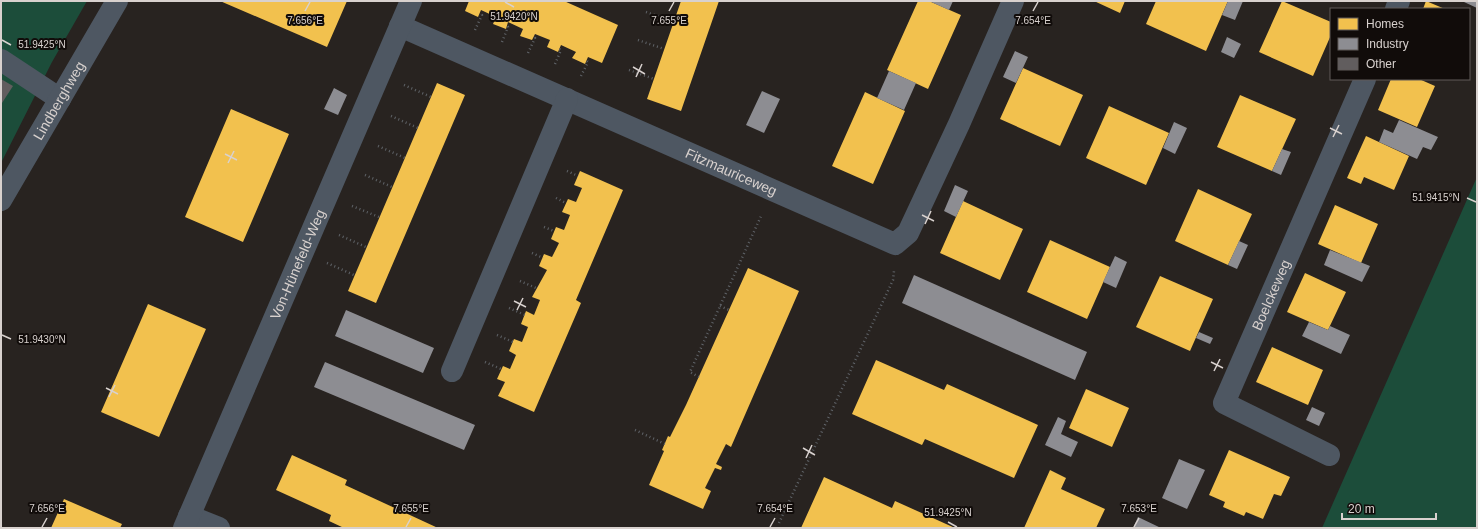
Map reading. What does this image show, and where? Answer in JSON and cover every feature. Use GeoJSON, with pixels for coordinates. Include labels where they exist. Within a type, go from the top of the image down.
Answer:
{"type":"FeatureCollection","features":[{"type":"Feature","properties":{"kind":"street","name":"Lindberghweg"},"geometry":{"type":"LineString","coordinates":[[1,200],[117,1]]}},
{"type":"Feature","properties":{"kind":"street","name":"Von-Hünefeld-Weg"},"geometry":{"type":"LineString","coordinates":[[187,522],[411,1]]}},
{"type":"Feature","properties":{"kind":"street"},"geometry":{"type":"LineString","coordinates":[[895,244],[908,233],[959,124],[1013,1]]}},
{"type":"Feature","properties":{"kind":"street","name":"Fitzmauriceweg"},"geometry":{"type":"LineString","coordinates":[[400,26],[895,244]]}},
{"type":"Feature","properties":{"kind":"street"},"geometry":{"type":"LineString","coordinates":[[1,60],[60,99]]}},
{"type":"Feature","properties":{"kind":"street","name":"Boelckeweg"},"geometry":{"type":"LineString","coordinates":[[1329,454],[1224,403],[1365,80]]}},
{"type":"Feature","properties":{"kind":"street"},"geometry":{"type":"LineString","coordinates":[[452,371],[567,99]]}},
{"type":"Feature","properties":{"kind":"street"},"geometry":{"type":"LineString","coordinates":[[187,522],[219,528]]}},
{"type":"Feature","properties":{"kind":"path"},"geometry":{"type":"LineString","coordinates":[[646,12],[674,22]]}},
{"type":"Feature","properties":{"kind":"path"},"geometry":{"type":"LineString","coordinates":[[638,40],[664,49]]}},
{"type":"Feature","properties":{"kind":"path"},"geometry":{"type":"LineString","coordinates":[[629,70],[654,79]]}},
{"type":"Feature","properties":{"kind":"path"},"geometry":{"type":"LineString","coordinates":[[699,377],[690,372],[773,190]]}},
{"type":"Feature","properties":{"kind":"path"},"geometry":{"type":"LineString","coordinates":[[779,523],[893,280],[895,244]]}},
{"type":"Feature","properties":{"kind":"path"},"geometry":{"type":"LineString","coordinates":[[720,306],[729,310]]}},
{"type":"Feature","properties":{"kind":"path"},"geometry":{"type":"LineString","coordinates":[[635,430],[665,444]]}},
{"type":"Feature","properties":{"kind":"green space"},"geometry":{"type":"Polygon","coordinates":[[[1,1],[87,1],[52,62],[1,163],[1,1]]]}},
{"type":"Feature","properties":{"kind":"green space"},"geometry":{"type":"Polygon","coordinates":[[[1477,177],[1477,528],[1322,528],[1477,177]]]}},
{"type":"Feature","properties":{"kind":"building: Homes"},"geometry":{"type":"Polygon","coordinates":[[[220,1],[347,1],[327,47],[220,1]]]}},
{"type":"Feature","properties":{"kind":"building: Homes"},"geometry":{"type":"Polygon","coordinates":[[[469,1],[564,1],[618,25],[602,63],[588,57],[585,64],[572,58],[576,52],[561,45],[558,52],[547,47],[550,40],[535,34],[532,40],[520,36],[523,29],[508,22],[506,29],[493,24],[496,17],[481,10],[478,17],[465,11],[469,1]]]}},
{"type":"Feature","properties":{"kind":"building: Homes"},"geometry":{"type":"Polygon","coordinates":[[[681,1],[719,1],[681,111],[647,99],[681,1]]]}},
{"type":"Feature","properties":{"kind":"building: Homes"},"geometry":{"type":"Polygon","coordinates":[[[918,1],[929,1],[961,15],[928,89],[887,70],[918,1]]]}},
{"type":"Feature","properties":{"kind":"building: Homes"},"geometry":{"type":"Polygon","coordinates":[[[1094,1],[1125,1],[1120,13],[1094,1]]]}},
{"type":"Feature","properties":{"kind":"building: Homes"},"geometry":{"type":"Polygon","coordinates":[[[1156,1],[1228,1],[1206,51],[1146,24],[1156,1]]]}},
{"type":"Feature","properties":{"kind":"building: Homes"},"geometry":{"type":"Polygon","coordinates":[[[1282,1],[1330,22],[1330,37],[1313,76],[1259,52],[1282,1]]]}},
{"type":"Feature","properties":{"kind":"building: Homes"},"geometry":{"type":"Polygon","coordinates":[[[1426,1],[1443,8],[1423,8],[1426,1]]]}},
{"type":"Feature","properties":{"kind":"building: Homes"},"geometry":{"type":"Polygon","coordinates":[[[1023,68],[1083,95],[1060,146],[1000,119],[1023,68]]]}},
{"type":"Feature","properties":{"kind":"building: Homes"},"geometry":{"type":"Polygon","coordinates":[[[1391,80],[1421,80],[1435,86],[1417,127],[1378,110],[1391,80]]]}},
{"type":"Feature","properties":{"kind":"building: Homes"},"geometry":{"type":"Polygon","coordinates":[[[437,83],[465,95],[376,303],[348,291],[437,83]]]}},
{"type":"Feature","properties":{"kind":"building: Homes"},"geometry":{"type":"Polygon","coordinates":[[[865,92],[905,111],[873,184],[832,166],[865,92]]]}},
{"type":"Feature","properties":{"kind":"building: Homes"},"geometry":{"type":"Polygon","coordinates":[[[1240,95],[1296,119],[1272,171],[1217,147],[1240,95]]]}},
{"type":"Feature","properties":{"kind":"building: Homes"},"geometry":{"type":"Polygon","coordinates":[[[1109,106],[1169,133],[1146,185],[1086,158],[1109,106]]]}},
{"type":"Feature","properties":{"kind":"building: Homes"},"geometry":{"type":"Polygon","coordinates":[[[231,109],[289,134],[243,242],[185,217],[231,109]]]}},
{"type":"Feature","properties":{"kind":"building: Homes"},"geometry":{"type":"Polygon","coordinates":[[[1366,136],[1409,156],[1394,190],[1364,177],[1361,184],[1347,178],[1366,136]]]}},
{"type":"Feature","properties":{"kind":"building: Homes"},"geometry":{"type":"Polygon","coordinates":[[[580,171],[623,190],[576,300],[581,303],[534,412],[498,396],[505,382],[497,379],[503,366],[510,369],[516,355],[509,351],[514,339],[522,342],[528,327],[521,324],[526,311],[534,315],[540,300],[532,297],[547,270],[539,266],[544,254],[552,257],[559,243],[551,239],[556,227],[564,230],[570,215],[562,212],[568,199],[576,202],[582,188],[574,185],[580,171]]]}},
{"type":"Feature","properties":{"kind":"building: Homes"},"geometry":{"type":"Polygon","coordinates":[[[1198,189],[1252,214],[1228,265],[1175,241],[1198,189]]]}},
{"type":"Feature","properties":{"kind":"building: Homes"},"geometry":{"type":"Polygon","coordinates":[[[963,201],[1023,229],[1000,280],[940,253],[963,201]]]}},
{"type":"Feature","properties":{"kind":"building: Homes"},"geometry":{"type":"Polygon","coordinates":[[[1335,205],[1378,224],[1361,263],[1318,244],[1335,205]]]}},
{"type":"Feature","properties":{"kind":"building: Homes"},"geometry":{"type":"Polygon","coordinates":[[[1050,240],[1110,267],[1087,319],[1027,292],[1050,240]]]}},
{"type":"Feature","properties":{"kind":"building: Homes"},"geometry":{"type":"Polygon","coordinates":[[[748,268],[799,291],[731,447],[726,444],[716,464],[722,467],[721,470],[715,468],[705,488],[711,491],[703,509],[649,485],[664,451],[662,450],[668,436],[670,437],[686,405],[748,268]]]}},
{"type":"Feature","properties":{"kind":"building: Homes"},"geometry":{"type":"Polygon","coordinates":[[[1305,273],[1346,292],[1328,330],[1287,312],[1305,273]]]}},
{"type":"Feature","properties":{"kind":"building: Homes"},"geometry":{"type":"Polygon","coordinates":[[[1160,276],[1213,299],[1190,351],[1136,327],[1160,276]]]}},
{"type":"Feature","properties":{"kind":"building: Homes"},"geometry":{"type":"Polygon","coordinates":[[[148,304],[206,329],[159,437],[101,412],[148,304]]]}},
{"type":"Feature","properties":{"kind":"building: Homes"},"geometry":{"type":"Polygon","coordinates":[[[1272,347],[1323,370],[1308,405],[1256,382],[1272,347]]]}},
{"type":"Feature","properties":{"kind":"building: Homes"},"geometry":{"type":"Polygon","coordinates":[[[876,360],[944,390],[947,384],[1038,425],[1014,478],[925,439],[922,445],[852,414],[876,360]]]}},
{"type":"Feature","properties":{"kind":"building: Homes"},"geometry":{"type":"Polygon","coordinates":[[[1086,389],[1129,408],[1112,447],[1069,428],[1086,389]]]}},
{"type":"Feature","properties":{"kind":"building: Homes"},"geometry":{"type":"Polygon","coordinates":[[[1229,450],[1290,477],[1281,496],[1274,494],[1263,519],[1246,512],[1244,516],[1223,507],[1225,502],[1209,495],[1229,450]]]}},
{"type":"Feature","properties":{"kind":"building: Homes"},"geometry":{"type":"Polygon","coordinates":[[[292,455],[347,480],[345,485],[438,528],[344,528],[329,521],[331,515],[276,490],[292,455]]]}},
{"type":"Feature","properties":{"kind":"building: Homes"},"geometry":{"type":"Polygon","coordinates":[[[1050,470],[1066,478],[1061,489],[1105,509],[1096,528],[1024,528],[1050,470]]]}},
{"type":"Feature","properties":{"kind":"building: Homes"},"geometry":{"type":"Polygon","coordinates":[[[824,477],[892,508],[895,501],[955,528],[801,528],[824,477]]]}},
{"type":"Feature","properties":{"kind":"building: Homes"},"geometry":{"type":"Polygon","coordinates":[[[64,499],[122,524],[120,528],[51,528],[64,499]]]}},
{"type":"Feature","properties":{"kind":"building: Industry"},"geometry":{"type":"Polygon","coordinates":[[[929,1],[953,1],[949,10],[929,1]]]}},
{"type":"Feature","properties":{"kind":"building: Industry"},"geometry":{"type":"Polygon","coordinates":[[[1228,1],[1243,1],[1235,20],[1222,15],[1228,1]]]}},
{"type":"Feature","properties":{"kind":"building: Industry"},"geometry":{"type":"Polygon","coordinates":[[[1477,1],[1477,8],[1464,2],[1477,1]]]}},
{"type":"Feature","properties":{"kind":"building: Industry"},"geometry":{"type":"Polygon","coordinates":[[[1227,37],[1241,44],[1234,58],[1221,52],[1227,37]]]}},
{"type":"Feature","properties":{"kind":"building: Industry"},"geometry":{"type":"Polygon","coordinates":[[[1015,51],[1028,57],[1016,83],[1003,77],[1015,51]]]}},
{"type":"Feature","properties":{"kind":"building: Industry"},"geometry":{"type":"Polygon","coordinates":[[[889,71],[916,83],[904,110],[877,98],[889,71]]]}},
{"type":"Feature","properties":{"kind":"building: Industry"},"geometry":{"type":"Polygon","coordinates":[[[334,88],[347,95],[338,115],[324,109],[334,88]]]}},
{"type":"Feature","properties":{"kind":"building: Industry"},"geometry":{"type":"Polygon","coordinates":[[[762,91],[780,99],[764,133],[746,125],[762,91]]]}},
{"type":"Feature","properties":{"kind":"building: Industry"},"geometry":{"type":"Polygon","coordinates":[[[1399,120],[1438,137],[1431,150],[1423,147],[1417,159],[1379,142],[1384,129],[1393,133],[1399,120]]]}},
{"type":"Feature","properties":{"kind":"building: Industry"},"geometry":{"type":"Polygon","coordinates":[[[1174,122],[1187,128],[1175,154],[1163,148],[1174,122]]]}},
{"type":"Feature","properties":{"kind":"building: Industry"},"geometry":{"type":"Polygon","coordinates":[[[1282,149],[1291,152],[1281,175],[1272,171],[1282,149]]]}},
{"type":"Feature","properties":{"kind":"building: Industry"},"geometry":{"type":"Polygon","coordinates":[[[955,185],[968,191],[956,217],[944,211],[955,185]]]}},
{"type":"Feature","properties":{"kind":"building: Industry"},"geometry":{"type":"Polygon","coordinates":[[[1239,241],[1248,245],[1237,269],[1228,265],[1239,241]]]}},
{"type":"Feature","properties":{"kind":"building: Industry"},"geometry":{"type":"Polygon","coordinates":[[[1330,250],[1370,266],[1362,282],[1324,265],[1330,250]]]}},
{"type":"Feature","properties":{"kind":"building: Industry"},"geometry":{"type":"Polygon","coordinates":[[[1115,256],[1127,262],[1116,288],[1103,282],[1115,256]]]}},
{"type":"Feature","properties":{"kind":"building: Industry"},"geometry":{"type":"Polygon","coordinates":[[[914,275],[1087,352],[1075,380],[902,303],[914,275]]]}},
{"type":"Feature","properties":{"kind":"building: Industry"},"geometry":{"type":"Polygon","coordinates":[[[346,310],[434,348],[423,373],[335,336],[346,310]]]}},
{"type":"Feature","properties":{"kind":"building: Industry"},"geometry":{"type":"Polygon","coordinates":[[[1309,322],[1328,330],[1330,326],[1350,335],[1341,354],[1302,336],[1309,322]]]}},
{"type":"Feature","properties":{"kind":"building: Industry"},"geometry":{"type":"Polygon","coordinates":[[[1199,332],[1213,338],[1210,344],[1196,338],[1199,332]]]}},
{"type":"Feature","properties":{"kind":"building: Industry"},"geometry":{"type":"Polygon","coordinates":[[[325,362],[475,425],[464,450],[314,387],[325,362]]]}},
{"type":"Feature","properties":{"kind":"building: Industry"},"geometry":{"type":"Polygon","coordinates":[[[1312,407],[1325,413],[1319,426],[1306,420],[1312,407]]]}},
{"type":"Feature","properties":{"kind":"building: Industry"},"geometry":{"type":"Polygon","coordinates":[[[1058,417],[1066,421],[1061,434],[1078,442],[1071,457],[1045,445],[1058,417]]]}},
{"type":"Feature","properties":{"kind":"building: Industry"},"geometry":{"type":"Polygon","coordinates":[[[1179,459],[1205,470],[1187,509],[1162,498],[1179,459]]]}},
{"type":"Feature","properties":{"kind":"building: Industry"},"geometry":{"type":"Polygon","coordinates":[[[1138,517],[1161,528],[1133,528],[1138,517]]]}},
{"type":"Feature","properties":{"kind":"building: Other"},"geometry":{"type":"Polygon","coordinates":[[[1,79],[13,86],[2,103],[1,102],[1,79]]]}}]}
